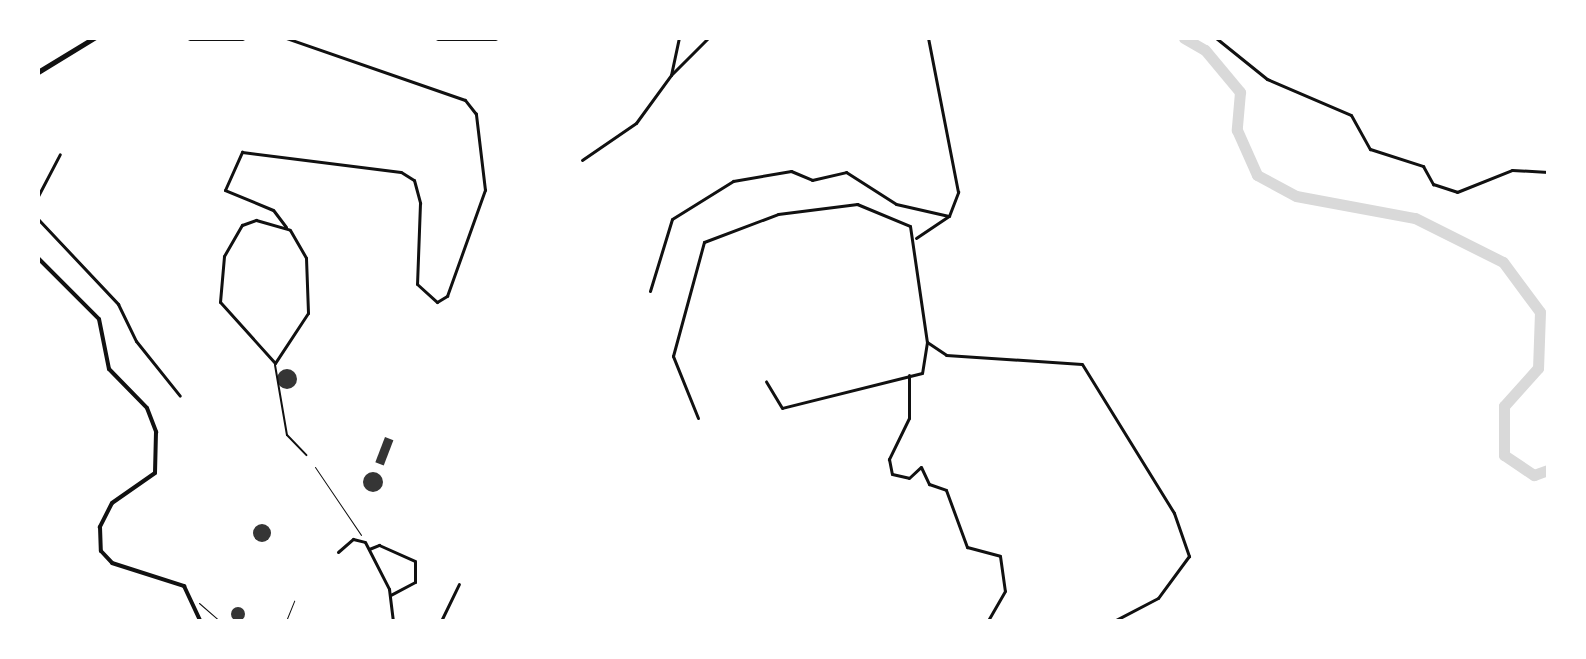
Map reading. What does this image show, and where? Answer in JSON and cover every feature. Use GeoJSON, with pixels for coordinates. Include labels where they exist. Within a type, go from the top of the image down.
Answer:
{"type":"FeatureCollection","features":[{"type":"Feature","properties":{"kind":"main road"},"geometry":{"type":"LineString","coordinates":[[38,72],[94,38]]}},
{"type":"Feature","properties":{"kind":"main road"},"geometry":{"type":"LineString","coordinates":[[190,38],[242,38]]}},
{"type":"Feature","properties":{"kind":"main road"},"geometry":{"type":"LineString","coordinates":[[438,38],[495,38]]}},
{"type":"Feature","properties":{"kind":"street"},"geometry":{"type":"LineString","coordinates":[[275,363],[308,313],[306,258],[273,210],[225,190],[242,152],[401,172],[414,180],[420,203],[417,284],[437,302],[447,296],[485,190],[476,114],[465,100],[286,38]]}},
{"type":"Feature","properties":{"kind":"street"},"geometry":{"type":"LineString","coordinates":[[671,75],[679,38]]}},
{"type":"Feature","properties":{"kind":"street"},"geometry":{"type":"LineString","coordinates":[[582,160],[636,123],[671,75],[708,38]]}},
{"type":"Feature","properties":{"kind":"street"},"geometry":{"type":"LineString","coordinates":[[915,240],[949,216],[958,192],[928,38]]}},
{"type":"Feature","properties":{"kind":"street"},"geometry":{"type":"LineString","coordinates":[[1216,38],[1267,79],[1349,113],[1370,149],[1423,166],[1433,184],[1457,192],[1512,170],[1548,172]]}},
{"type":"Feature","properties":{"kind":"street"},"geometry":{"type":"LineString","coordinates":[[38,196],[60,154]]}},
{"type":"Feature","properties":{"kind":"street"},"geometry":{"type":"LineString","coordinates":[[650,291],[672,219],[733,181],[791,171],[812,180],[846,172],[896,204],[949,216]]}},
{"type":"Feature","properties":{"kind":"street"},"geometry":{"type":"LineString","coordinates":[[698,418],[673,356],[709,237],[778,214],[857,204],[910,226],[915,240],[927,342],[925,370],[782,408],[766,381]]}},
{"type":"Feature","properties":{"kind":"street"},"geometry":{"type":"LineString","coordinates":[[38,219],[118,304],[136,341],[180,396]]}},
{"type":"Feature","properties":{"kind":"street"},"geometry":{"type":"LineString","coordinates":[[286,227],[249,220],[221,264],[224,314],[275,363],[287,435],[306,455]]}},
{"type":"Feature","properties":{"kind":"street"},"geometry":{"type":"LineString","coordinates":[[38,258],[99,319],[109,369],[147,408],[156,432],[155,473],[112,503],[100,527],[101,551],[112,563],[184,586],[197,603],[200,621]]}},
{"type":"Feature","properties":{"kind":"street"},"geometry":{"type":"LineString","coordinates":[[927,342],[946,355],[1082,364],[1174,513],[1189,556],[1158,598],[1114,621]]}},
{"type":"Feature","properties":{"kind":"street"},"geometry":{"type":"LineString","coordinates":[[909,375],[909,418],[889,459],[892,474],[909,478],[921,467],[929,484],[946,490],[967,547],[1000,556],[1005,591],[988,621]]}},
{"type":"Feature","properties":{"kind":"street"},"geometry":{"type":"LineString","coordinates":[[338,552],[353,539],[365,542],[391,595],[393,621]]}},
{"type":"Feature","properties":{"kind":"street"},"geometry":{"type":"LineString","coordinates":[[369,549],[379,545],[415,561],[415,582],[391,595]]}},
{"type":"Feature","properties":{"kind":"street"},"geometry":{"type":"LineString","coordinates":[[441,621],[459,584]]}},
{"type":"Feature","properties":{"kind":"path"},"geometry":{"type":"LineString","coordinates":[[315,467],[365,542]]}},
{"type":"Feature","properties":{"kind":"path"},"geometry":{"type":"LineString","coordinates":[[286,621],[294,601]]}},
{"type":"Feature","properties":{"kind":"path"},"geometry":{"type":"LineString","coordinates":[[197,603],[220,621]]}},
{"type":"Feature","properties":{"kind":"building"},"geometry":{"type":"Polygon","coordinates":[[[287,369],[294,372],[297,379],[294,386],[287,389],[280,386],[277,379],[280,372],[287,369]]]}},
{"type":"Feature","properties":{"kind":"building"},"geometry":{"type":"Polygon","coordinates":[[[385,437],[393,440],[384,465],[375,462],[385,437]]]}},
{"type":"Feature","properties":{"kind":"building"},"geometry":{"type":"Polygon","coordinates":[[[373,472],[380,475],[383,482],[380,489],[373,492],[366,489],[363,482],[366,475],[373,472]]]}},
{"type":"Feature","properties":{"kind":"building"},"geometry":{"type":"Polygon","coordinates":[[[258,524],[266,524],[271,533],[269,540],[258,542],[253,537],[253,529],[258,524]]]}},
{"type":"Feature","properties":{"kind":"building"},"geometry":{"type":"Polygon","coordinates":[[[238,607],[245,614],[238,621],[231,614],[238,607]]]}},
{"type":"Feature","properties":{"kind":"waterway"},"geometry":{"type":"LineString","coordinates":[[1184,38],[1205,50],[1240,92],[1237,130],[1257,175],[1296,196],[1415,218],[1503,262],[1540,312],[1538,368],[1504,406],[1504,455],[1534,475],[1548,470]]}}]}
